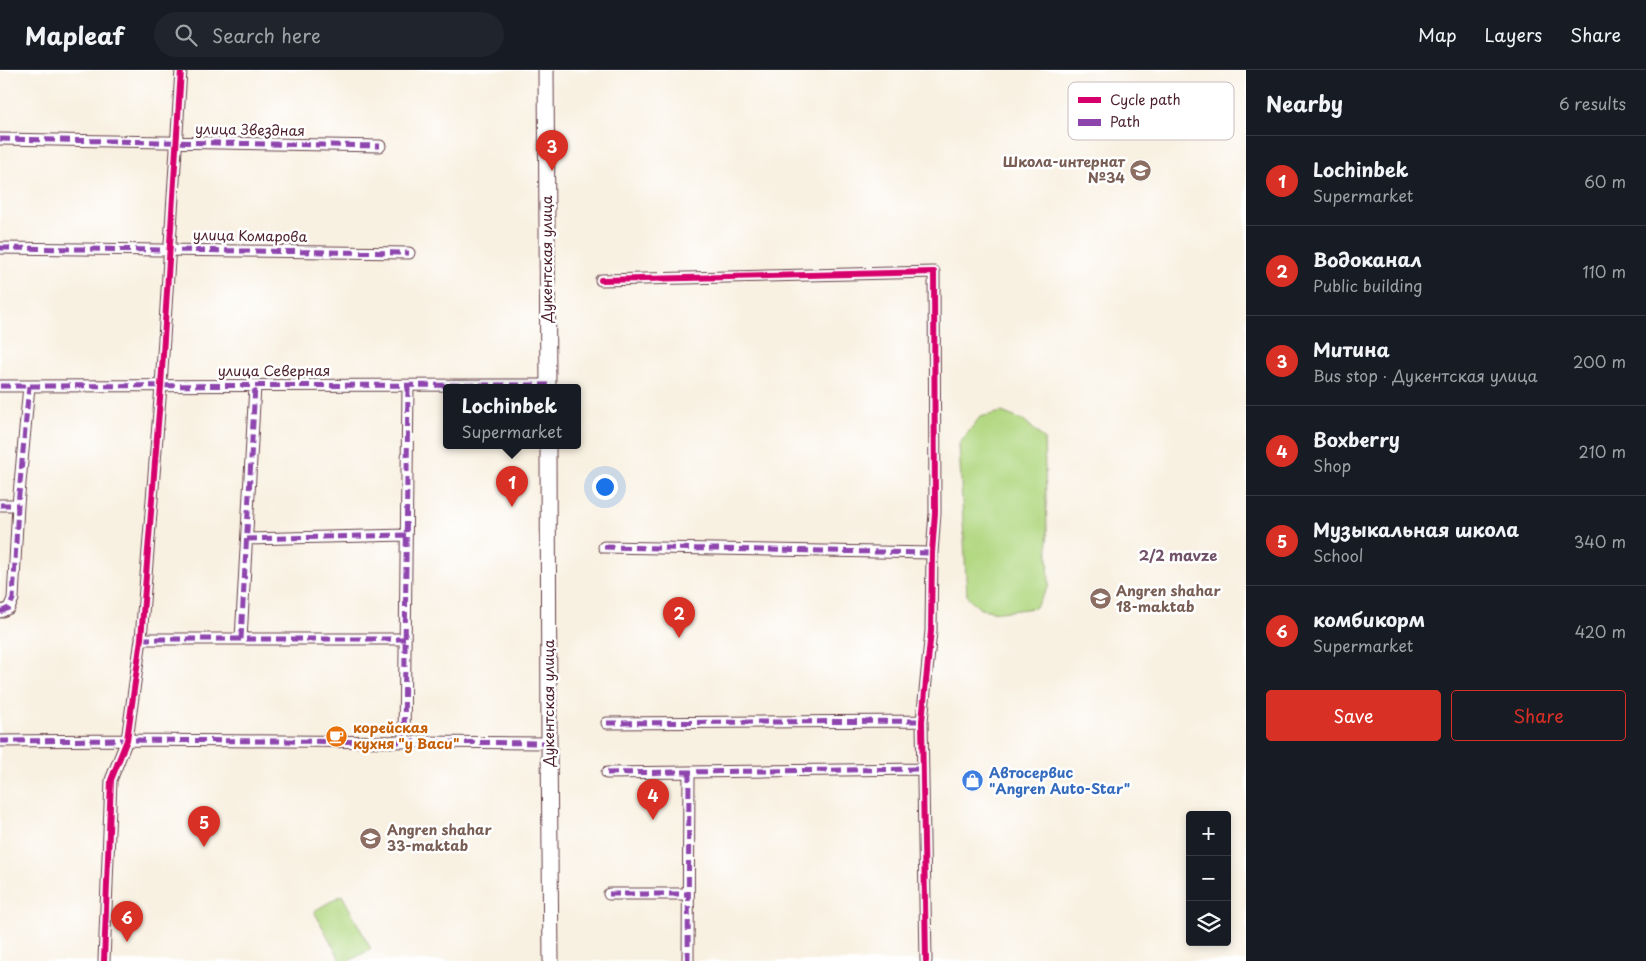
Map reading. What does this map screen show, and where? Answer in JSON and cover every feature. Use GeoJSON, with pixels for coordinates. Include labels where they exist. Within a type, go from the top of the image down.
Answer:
{"type":"FeatureCollection","features":[{"type":"Feature","properties":{"kind":"main road","name":"Дукентская улица"},"geometry":{"type":"LineString","coordinates":[[546,70],[548,384]]}},
{"type":"Feature","properties":{"kind":"main road","name":"Дукентская улица"},"geometry":{"type":"LineString","coordinates":[[548,449],[551,961]]}},
{"type":"Feature","properties":{"kind":"street"},"geometry":{"type":"LineString","coordinates":[[104,961],[111,780],[127,740],[141,639],[161,386],[178,144],[181,70]]}},
{"type":"Feature","properties":{"kind":"street","name":"улица Звездная"},"geometry":{"type":"LineString","coordinates":[[0,139],[178,144],[380,146]]}},
{"type":"Feature","properties":{"kind":"street","name":"улица Комарова"},"geometry":{"type":"LineString","coordinates":[[0,248],[409,253]]}},
{"type":"Feature","properties":{"kind":"street"},"geometry":{"type":"LineString","coordinates":[[601,280],[934,272],[935,513],[932,553],[931,631],[922,721],[926,961]]}},
{"type":"Feature","properties":{"kind":"street","name":"улица Северная"},"geometry":{"type":"LineString","coordinates":[[0,386],[443,386]]}},
{"type":"Feature","properties":{"kind":"street"},"geometry":{"type":"LineString","coordinates":[[0,612],[10,608],[13,599],[18,505],[29,386]]}},
{"type":"Feature","properties":{"kind":"street"},"geometry":{"type":"LineString","coordinates":[[242,639],[255,386]]}},
{"type":"Feature","properties":{"kind":"street"},"geometry":{"type":"LineString","coordinates":[[404,742],[408,386]]}},
{"type":"Feature","properties":{"kind":"street"},"geometry":{"type":"LineString","coordinates":[[0,505],[18,505]]}},
{"type":"Feature","properties":{"kind":"street"},"geometry":{"type":"LineString","coordinates":[[247,539],[406,535]]}},
{"type":"Feature","properties":{"kind":"street"},"geometry":{"type":"LineString","coordinates":[[604,547],[932,553]]}},
{"type":"Feature","properties":{"kind":"street"},"geometry":{"type":"LineString","coordinates":[[141,639],[405,639]]}},
{"type":"Feature","properties":{"kind":"street"},"geometry":{"type":"LineString","coordinates":[[607,724],[922,721]]}},
{"type":"Feature","properties":{"kind":"street"},"geometry":{"type":"LineString","coordinates":[[0,741],[549,743]]}},
{"type":"Feature","properties":{"kind":"street"},"geometry":{"type":"LineString","coordinates":[[607,773],[923,769]]}},
{"type":"Feature","properties":{"kind":"street"},"geometry":{"type":"LineString","coordinates":[[688,961],[689,772]]}},
{"type":"Feature","properties":{"kind":"street"},"geometry":{"type":"LineString","coordinates":[[609,894],[688,894]]}},
{"type":"Feature","properties":{"kind":"green space"},"geometry":{"type":"Polygon","coordinates":[[[1002,412],[1026,422],[1044,439],[1049,586],[1035,608],[1000,612],[980,609],[967,596],[959,444],[980,417],[1002,412]]]}},
{"type":"Feature","properties":{"kind":"green space"},"geometry":{"type":"Polygon","coordinates":[[[342,895],[371,949],[349,961],[341,961],[314,911],[342,895]]]}},
{"type":"Feature","properties":{"kind":"marked path"},"geometry":{"type":"LineString","coordinates":[[0,139],[380,146]]}},
{"type":"Feature","properties":{"kind":"marked path"},"geometry":{"type":"LineString","coordinates":[[0,248],[409,253]]}},
{"type":"Feature","properties":{"kind":"marked path"},"geometry":{"type":"LineString","coordinates":[[0,386],[443,385]]}},
{"type":"Feature","properties":{"kind":"marked path"},"geometry":{"type":"LineString","coordinates":[[0,612],[9,608],[13,599],[18,505],[29,386]]}},
{"type":"Feature","properties":{"kind":"marked path"},"geometry":{"type":"LineString","coordinates":[[241,639],[255,386]]}},
{"type":"Feature","properties":{"kind":"marked path"},"geometry":{"type":"LineString","coordinates":[[404,742],[408,386]]}},
{"type":"Feature","properties":{"kind":"marked path"},"geometry":{"type":"LineString","coordinates":[[0,505],[18,505]]}},
{"type":"Feature","properties":{"kind":"marked path"},"geometry":{"type":"LineString","coordinates":[[247,539],[406,535]]}},
{"type":"Feature","properties":{"kind":"marked path"},"geometry":{"type":"LineString","coordinates":[[604,547],[932,553]]}},
{"type":"Feature","properties":{"kind":"marked path"},"geometry":{"type":"LineString","coordinates":[[141,639],[405,639]]}},
{"type":"Feature","properties":{"kind":"marked path"},"geometry":{"type":"LineString","coordinates":[[607,723],[922,721]]}},
{"type":"Feature","properties":{"kind":"marked path"},"geometry":{"type":"LineString","coordinates":[[0,741],[549,743]]}},
{"type":"Feature","properties":{"kind":"marked path"},"geometry":{"type":"LineString","coordinates":[[607,773],[923,769]]}},
{"type":"Feature","properties":{"kind":"marked path"},"geometry":{"type":"LineString","coordinates":[[688,961],[689,772]]}},
{"type":"Feature","properties":{"kind":"marked path"},"geometry":{"type":"LineString","coordinates":[[609,894],[688,894]]}},
{"type":"Feature","properties":{"kind":"cycle path"},"geometry":{"type":"LineString","coordinates":[[104,961],[111,780],[127,740],[141,639],[161,386],[181,70]]}},
{"type":"Feature","properties":{"kind":"cycle path"},"geometry":{"type":"LineString","coordinates":[[601,280],[934,272],[935,513],[932,553],[931,631],[922,721],[926,961]]}},
{"type":"Feature","properties":{"kind":"place","name":"Школа-интернат №34"},"geometry":{"type":"Point","coordinates":[1141,170]}},
{"type":"Feature","properties":{"kind":"place","name":"Митина"},"geometry":{"type":"Point","coordinates":[552,171]}},
{"type":"Feature","properties":{"kind":"place","name":"Lochinbek"},"geometry":{"type":"Point","coordinates":[512,507]}},
{"type":"Feature","properties":{"kind":"place","name":"Angren shahar 18-maktab"},"geometry":{"type":"Point","coordinates":[1100,599]}},
{"type":"Feature","properties":{"kind":"place","name":"Водоканал"},"geometry":{"type":"Point","coordinates":[679,638]}},
{"type":"Feature","properties":{"kind":"place","name":"корейская кухня \"у Васи\""},"geometry":{"type":"Point","coordinates":[337,736]}},
{"type":"Feature","properties":{"kind":"place","name":"Автосервис \"Angren Auto-Star\""},"geometry":{"type":"Point","coordinates":[973,781]}},
{"type":"Feature","properties":{"kind":"place","name":"Boxberry"},"geometry":{"type":"Point","coordinates":[653,820]}},
{"type":"Feature","properties":{"kind":"place","name":"Angren shahar 33-maktab"},"geometry":{"type":"Point","coordinates":[371,838]}},
{"type":"Feature","properties":{"kind":"place","name":"Музыкальная школа"},"geometry":{"type":"Point","coordinates":[204,847]}},
{"type":"Feature","properties":{"kind":"place","name":"комбикорм"},"geometry":{"type":"Point","coordinates":[127,942]}},
{"type":"Feature","properties":{"kind":"district","name":"2/2 mavze"},"geometry":{"type":"Point","coordinates":[1178,556]}}]}
